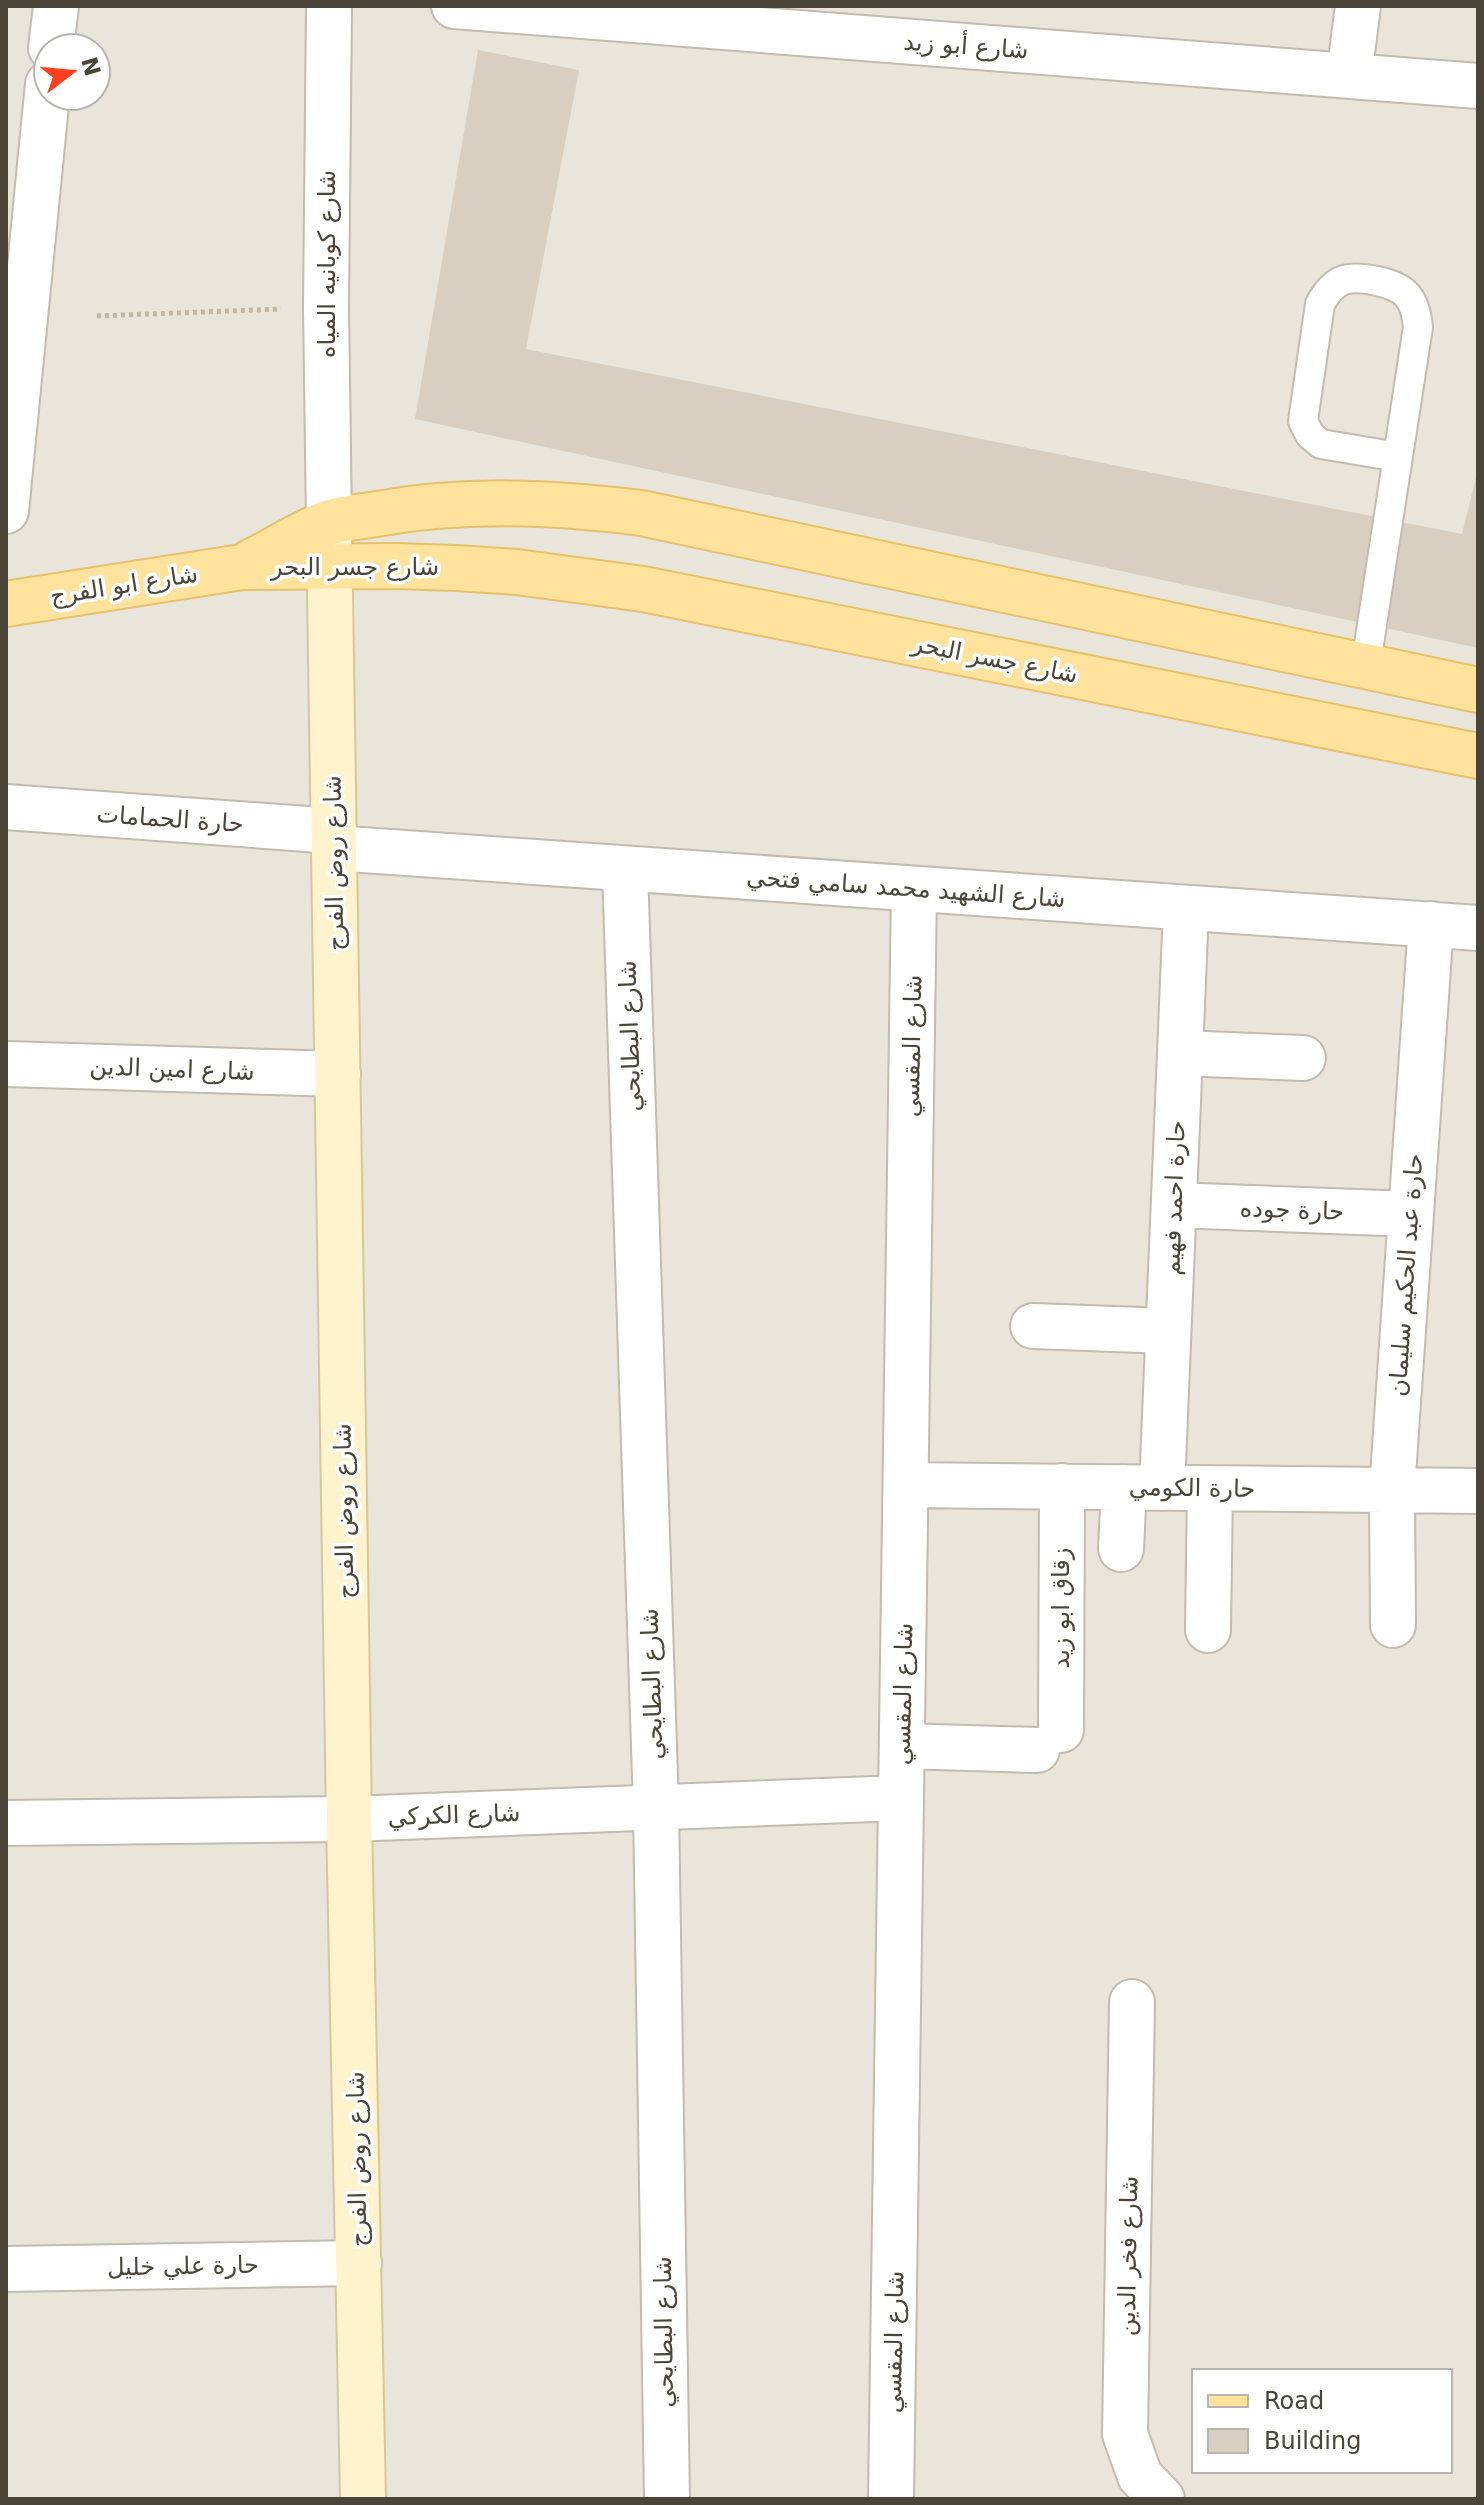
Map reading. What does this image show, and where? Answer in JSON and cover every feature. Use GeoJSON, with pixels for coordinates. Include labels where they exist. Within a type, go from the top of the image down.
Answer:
{"type":"FeatureCollection","features":[{"type":"Feature","properties":{"kind":"main road","name":"شارع جسر البحر"},"geometry":{"type":"LineString","coordinates":[[242,567],[329,522],[456,504],[580,505],[641,513],[1478,690]]}},
{"type":"Feature","properties":{"kind":"main road","name":"شارع جسر البحر"},"geometry":{"type":"LineString","coordinates":[[242,567],[395,566],[486,570],[643,589],[1478,756]]}},
{"type":"Feature","properties":{"kind":"main road","name":"شارع ابو الفرج"},"geometry":{"type":"LineString","coordinates":[[6,604],[242,567]]}},
{"type":"Feature","properties":{"kind":"street"},"geometry":{"type":"LineString","coordinates":[[53,32],[56,6]]}},
{"type":"Feature","properties":{"kind":"street","name":"شارع كوبانيه المياه"},"geometry":{"type":"LineString","coordinates":[[329,6],[326,307],[329,522]]}},
{"type":"Feature","properties":{"kind":"street","name":"شارع أبو زيد"},"geometry":{"type":"LineString","coordinates":[[454,6],[1478,86]]}},
{"type":"Feature","properties":{"kind":"street"},"geometry":{"type":"LineString","coordinates":[[1349,76],[1358,6]]}},
{"type":"Feature","properties":{"kind":"street"},"geometry":{"type":"LineString","coordinates":[[6,511],[45,112]]}},
{"type":"Feature","properties":{"kind":"street","name":"شارع روض الفرج"},"geometry":{"type":"LineString","coordinates":[[329,522],[363,2499]]}},
{"type":"Feature","properties":{"kind":"street","name":"حارة الحمامات"},"geometry":{"type":"LineString","coordinates":[[6,807],[334,840]]}},
{"type":"Feature","properties":{"kind":"street","name":"شارع الشهيد محمد سامي فتحي"},"geometry":{"type":"LineString","coordinates":[[334,840],[625,869],[1478,928]]}},
{"type":"Feature","properties":{"kind":"street","name":"شارع البطايحي"},"geometry":{"type":"LineString","coordinates":[[625,869],[656,1807],[667,2499]]}},
{"type":"Feature","properties":{"kind":"street","name":"شارع المقسي"},"geometry":{"type":"LineString","coordinates":[[891,2499],[914,889]]}},
{"type":"Feature","properties":{"kind":"street","name":"حارة احمد فهيم"},"geometry":{"type":"LineString","coordinates":[[1121,1549],[1143,1487],[1168,1331],[1186,908]]}},
{"type":"Feature","properties":{"kind":"street","name":"حارة عبد الحكيم سليمان"},"geometry":{"type":"LineString","coordinates":[[1393,1625],[1392,1490],[1431,924]]}},
{"type":"Feature","properties":{"kind":"street"},"geometry":{"type":"LineString","coordinates":[[1180,1053],[1303,1058]]}},
{"type":"Feature","properties":{"kind":"street","name":"شارع امين الدين"},"geometry":{"type":"LineString","coordinates":[[6,1064],[338,1074]]}},
{"type":"Feature","properties":{"kind":"street","name":"حارة جوده"},"geometry":{"type":"LineString","coordinates":[[1174,1205],[1411,1214]]}},
{"type":"Feature","properties":{"kind":"street"},"geometry":{"type":"LineString","coordinates":[[1033,1326],[1168,1331]]}},
{"type":"Feature","properties":{"kind":"street","name":"حارة الكومي"},"geometry":{"type":"LineString","coordinates":[[906,1485],[1478,1491]]}},
{"type":"Feature","properties":{"kind":"street","name":"زقاق ابو زيد"},"geometry":{"type":"LineString","coordinates":[[902,1746],[1049,1740],[1062,1486]]}},
{"type":"Feature","properties":{"kind":"street"},"geometry":{"type":"LineString","coordinates":[[1208,1630],[1210,1488]]}},
{"type":"Feature","properties":{"kind":"street","name":"شارع الكركي"},"geometry":{"type":"LineString","coordinates":[[6,1823],[349,1819],[901,1798]]}},
{"type":"Feature","properties":{"kind":"street","name":"شارع فخر الدين"},"geometry":{"type":"LineString","coordinates":[[1132,2002],[1125,2434],[1140,2476],[1162,2499]]}},
{"type":"Feature","properties":{"kind":"street","name":"حارة علي خليل"},"geometry":{"type":"LineString","coordinates":[[6,2269],[359,2263]]}},
{"type":"Feature","properties":{"kind":"lane"},"geometry":{"type":"LineString","coordinates":[[1365,666],[1398,457],[1418,327],[1416,310],[1408,295],[1394,284],[1359,277],[1342,279],[1328,289],[1320,304],[1303,421],[1310,435],[1321,444],[1398,457]]}},
{"type":"Feature","properties":{"kind":"path"},"geometry":{"type":"LineString","coordinates":[[97,316],[326,307]]}},
{"type":"Feature","properties":{"kind":"shaded area"},"geometry":{"type":"Polygon","coordinates":[[[6,6],[1478,6],[1478,2499],[6,2499],[6,6]]]}},
{"type":"Feature","properties":{"kind":"building"},"geometry":{"type":"Polygon","coordinates":[[[478,50],[579,70],[526,349],[1462,534],[1478,469],[1478,648],[415,419],[478,50]]]}}]}
